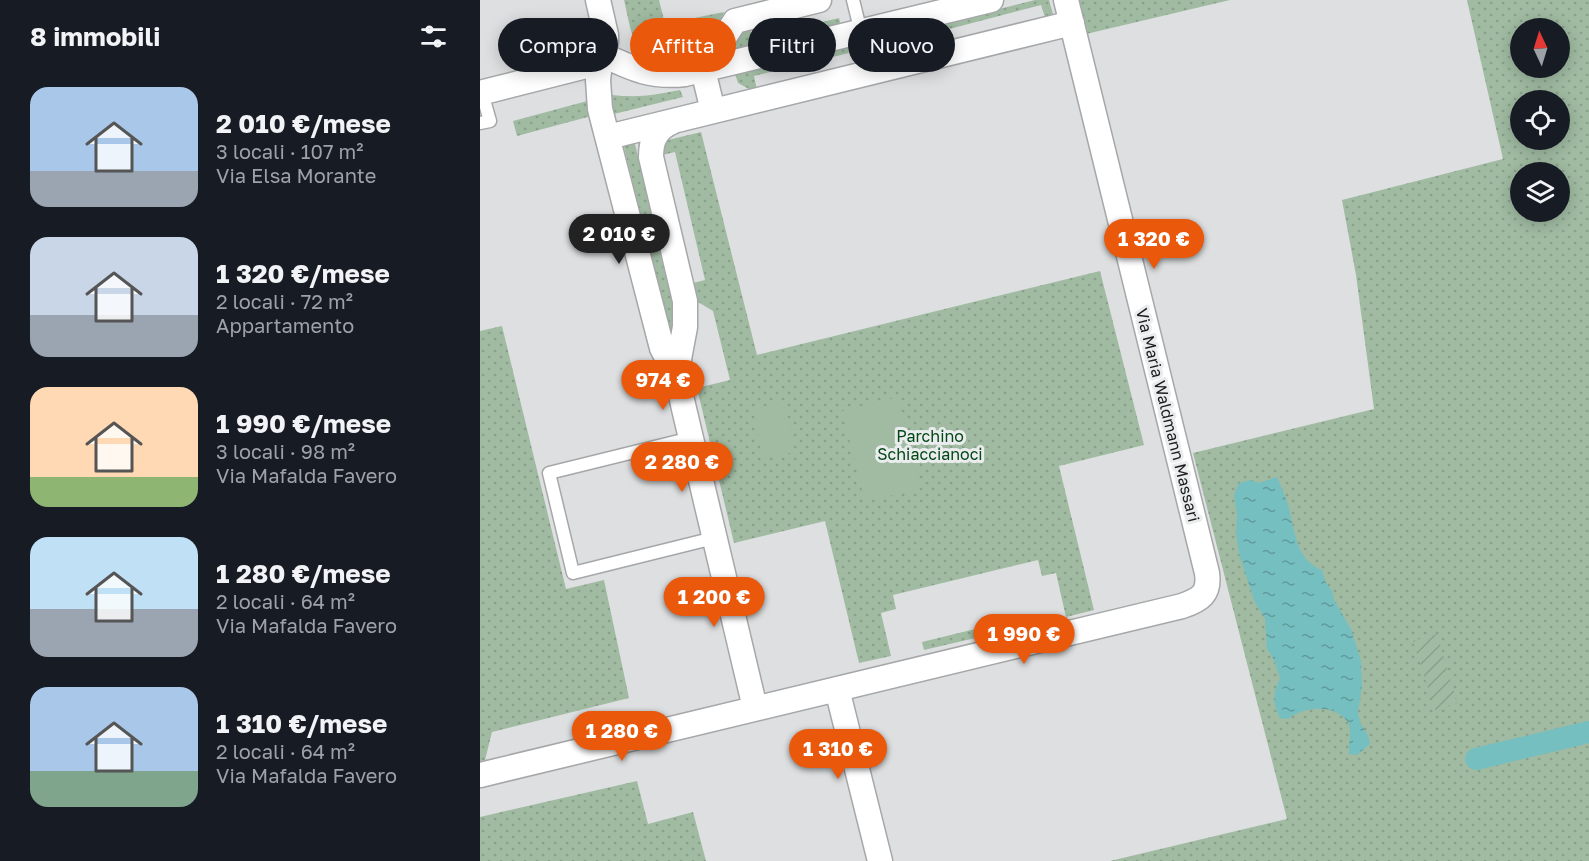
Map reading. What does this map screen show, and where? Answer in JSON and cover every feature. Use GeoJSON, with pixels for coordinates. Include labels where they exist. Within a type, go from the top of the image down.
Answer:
{"type":"FeatureCollection","features":[{"type":"Feature","properties":{"kind":"street"},"geometry":{"type":"LineString","coordinates":[[598,0],[603,18]]}},
{"type":"Feature","properties":{"kind":"street"},"geometry":{"type":"LineString","coordinates":[[736,21],[819,0]]}},
{"type":"Feature","properties":{"kind":"street"},"geometry":{"type":"LineString","coordinates":[[918,18],[991,0]]}},
{"type":"Feature","properties":{"kind":"street","name":"Via Maria Waldmann Massari"},"geometry":{"type":"LineString","coordinates":[[837,689],[1191,603],[1201,597],[1207,588],[1207,573],[1066,0]]}},
{"type":"Feature","properties":{"kind":"street"},"geometry":{"type":"LineString","coordinates":[[608,137],[1072,24]]}},
{"type":"Feature","properties":{"kind":"street"},"geometry":{"type":"LineString","coordinates":[[736,62],[848,35]]}},
{"type":"Feature","properties":{"kind":"street"},"geometry":{"type":"LineString","coordinates":[[481,93],[563,72]]}},
{"type":"Feature","properties":{"kind":"street"},"geometry":{"type":"LineString","coordinates":[[599,72],[600,109],[662,348],[676,375],[755,708]]}},
{"type":"Feature","properties":{"kind":"street"},"geometry":{"type":"LineString","coordinates":[[643,72],[654,75],[678,75],[693,72]]}},
{"type":"Feature","properties":{"kind":"street"},"geometry":{"type":"LineString","coordinates":[[703,72],[713,111]]}},
{"type":"Feature","properties":{"kind":"street"},"geometry":{"type":"LineString","coordinates":[[674,121],[662,127],[657,133],[652,141],[651,157],[685,301],[685,327],[676,375]]}},
{"type":"Feature","properties":{"kind":"street"},"geometry":{"type":"LineString","coordinates":[[480,775],[837,689],[880,861]]}},
{"type":"Feature","properties":{"kind":"lane"},"geometry":{"type":"LineString","coordinates":[[853,0],[858,18]]}},
{"type":"Feature","properties":{"kind":"lane"},"geometry":{"type":"LineString","coordinates":[[480,123],[490,121],[481,93]]}},
{"type":"Feature","properties":{"kind":"lane"},"geometry":{"type":"LineString","coordinates":[[633,236],[669,227]]}},
{"type":"Feature","properties":{"kind":"lane"},"geometry":{"type":"LineString","coordinates":[[691,438],[549,473],[573,573],[714,538]]}},
{"type":"Feature","properties":{"kind":"green space"},"geometry":{"type":"Polygon","coordinates":[[[624,0],[659,0],[664,18],[630,18],[630,27],[624,0]]]}},
{"type":"Feature","properties":{"kind":"green space"},"geometry":{"type":"Polygon","coordinates":[[[1035,0],[1049,0],[1055,21],[1047,23],[1041,5],[955,28],[955,20],[1035,0]]]}},
{"type":"Feature","properties":{"kind":"green space"},"geometry":{"type":"Polygon","coordinates":[[[1078,0],[1230,0],[1086,34],[1078,0]]]}},
{"type":"Feature","properties":{"kind":"green space"},"geometry":{"type":"Polygon","coordinates":[[[1467,0],[1589,0],[1589,861],[1110,861],[1287,819],[1193,453],[1374,409],[1356,275],[1342,200],[1503,159],[1467,0]]]}},
{"type":"Feature","properties":{"kind":"green space"},"geometry":{"type":"Polygon","coordinates":[[[724,12],[721,18],[694,18],[724,12]]]}},
{"type":"Feature","properties":{"kind":"green space"},"geometry":{"type":"Polygon","coordinates":[[[839,18],[841,26],[836,27],[836,19],[839,18]]]}},
{"type":"Feature","properties":{"kind":"green space"},"geometry":{"type":"Polygon","coordinates":[[[748,26],[748,48],[736,51],[736,39],[748,26]]]}},
{"type":"Feature","properties":{"kind":"green space"},"geometry":{"type":"Polygon","coordinates":[[[847,46],[848,53],[836,56],[836,49],[847,46]]]}},
{"type":"Feature","properties":{"kind":"green space"},"geometry":{"type":"Polygon","coordinates":[[[748,71],[771,72],[754,76],[758,94],[738,83],[735,74],[748,71]]]}},
{"type":"Feature","properties":{"kind":"green space"},"geometry":{"type":"Polygon","coordinates":[[[680,90],[683,97],[614,114],[609,97],[612,95],[646,96],[680,90]]]}},
{"type":"Feature","properties":{"kind":"green space"},"geometry":{"type":"Polygon","coordinates":[[[591,100],[595,115],[517,136],[513,121],[591,100]]]}},
{"type":"Feature","properties":{"kind":"green space","name":"Parchino Schiaccianoci"},"geometry":{"type":"Polygon","coordinates":[[[701,132],[757,355],[1100,271],[1144,445],[1059,466],[1094,610],[1066,617],[1056,573],[1042,576],[1038,560],[893,595],[896,609],[881,613],[891,656],[859,663],[825,521],[734,543],[697,388],[730,380],[713,311],[693,299],[689,284],[705,280],[675,152],[658,156],[668,140],[701,132]]]}},
{"type":"Feature","properties":{"kind":"green space"},"geometry":{"type":"Polygon","coordinates":[[[634,140],[653,217],[642,220],[623,143],[634,140]]]}},
{"type":"Feature","properties":{"kind":"green space"},"geometry":{"type":"Polygon","coordinates":[[[657,242],[680,332],[669,334],[646,245],[657,242]]]}},
{"type":"Feature","properties":{"kind":"green space"},"geometry":{"type":"Polygon","coordinates":[[[502,326],[566,589],[604,580],[629,698],[492,732],[485,760],[480,761],[480,331],[502,326]]]}},
{"type":"Feature","properties":{"kind":"green space"},"geometry":{"type":"Polygon","coordinates":[[[898,397],[921,488],[865,502],[842,411],[898,397]]]}},
{"type":"Feature","properties":{"kind":"green space"},"geometry":{"type":"Polygon","coordinates":[[[785,402],[795,452],[763,459],[753,409],[785,402]]]}},
{"type":"Feature","properties":{"kind":"green space"},"geometry":{"type":"Polygon","coordinates":[[[1028,616],[1031,625],[924,650],[922,642],[1028,616]]]}},
{"type":"Feature","properties":{"kind":"green space"},"geometry":{"type":"Polygon","coordinates":[[[1437,634],[1457,703],[1435,710],[1413,641],[1437,634]]]}},
{"type":"Feature","properties":{"kind":"green space"},"geometry":{"type":"Polygon","coordinates":[[[637,781],[648,824],[693,812],[706,861],[480,861],[480,817],[637,781]]]}},
{"type":"Feature","properties":{"kind":"water"},"geometry":{"type":"Polygon","coordinates":[[[1277,477],[1288,504],[1298,544],[1307,559],[1322,570],[1334,600],[1351,629],[1361,661],[1362,685],[1358,712],[1360,723],[1368,735],[1370,744],[1357,755],[1349,754],[1350,728],[1341,715],[1334,711],[1318,709],[1302,712],[1288,719],[1280,718],[1276,707],[1275,694],[1280,678],[1274,660],[1267,649],[1265,618],[1255,603],[1239,554],[1234,495],[1239,483],[1251,480],[1259,483],[1277,477]]]}},
{"type":"Feature","properties":{"kind":"waterway"},"geometry":{"type":"LineString","coordinates":[[1476,759],[1589,732]]}}]}
